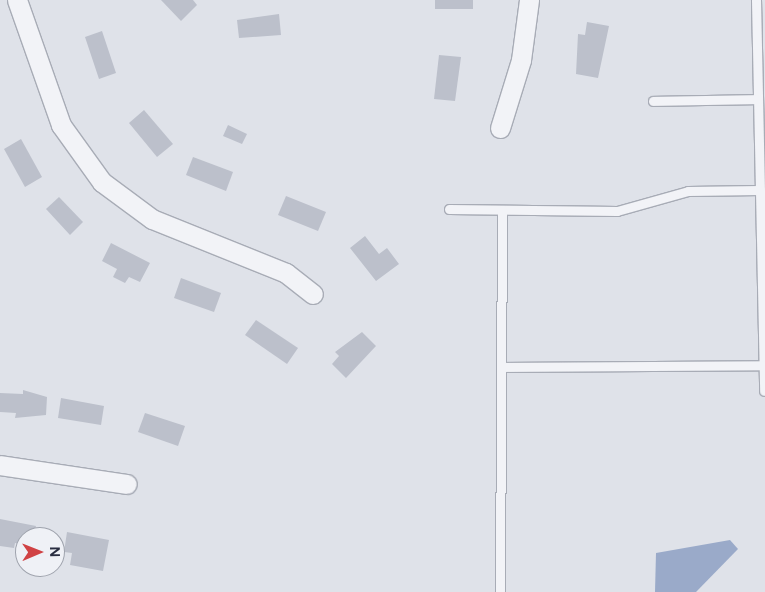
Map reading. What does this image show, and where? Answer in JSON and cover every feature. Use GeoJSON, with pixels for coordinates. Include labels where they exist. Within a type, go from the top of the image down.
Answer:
{"type":"FeatureCollection","features":[{"type":"Feature","properties":{"kind":"street"},"geometry":{"type":"LineString","coordinates":[[16,0],[62,125],[102,182],[152,219],[286,273],[313,294]]}},
{"type":"Feature","properties":{"kind":"street"},"geometry":{"type":"LineString","coordinates":[[500,128],[521,60],[529,0]]}},
{"type":"Feature","properties":{"kind":"street"},"geometry":{"type":"LineString","coordinates":[[0,465],[127,484]]}},
{"type":"Feature","properties":{"kind":"lane"},"geometry":{"type":"LineString","coordinates":[[756,0],[763,253],[764,391]]}},
{"type":"Feature","properties":{"kind":"lane"},"geometry":{"type":"LineString","coordinates":[[653,101],[758,99]]}},
{"type":"Feature","properties":{"kind":"lane"},"geometry":{"type":"LineString","coordinates":[[449,209],[617,211],[688,191],[760,190]]}},
{"type":"Feature","properties":{"kind":"lane"},"geometry":{"type":"LineString","coordinates":[[500,592],[504,368],[502,210]]}},
{"type":"Feature","properties":{"kind":"lane"},"geometry":{"type":"LineString","coordinates":[[504,368],[763,365]]}},
{"type":"Feature","properties":{"kind":"water"},"geometry":{"type":"Polygon","coordinates":[[[730,540],[738,549],[696,592],[655,592],[656,553],[730,540]]]}},
{"type":"Feature","properties":{"kind":"building"},"geometry":{"type":"Polygon","coordinates":[[[161,0],[193,0],[197,5],[181,21],[161,0]]]}},
{"type":"Feature","properties":{"kind":"building"},"geometry":{"type":"Polygon","coordinates":[[[435,0],[473,0],[473,9],[435,9],[435,0]]]}},
{"type":"Feature","properties":{"kind":"building"},"geometry":{"type":"Polygon","coordinates":[[[279,14],[281,35],[239,38],[237,20],[279,14]]]}},
{"type":"Feature","properties":{"kind":"building"},"geometry":{"type":"Polygon","coordinates":[[[587,22],[609,26],[598,78],[576,74],[578,34],[585,35],[587,22]]]}},
{"type":"Feature","properties":{"kind":"building"},"geometry":{"type":"Polygon","coordinates":[[[102,31],[116,73],[99,79],[85,37],[102,31]]]}},
{"type":"Feature","properties":{"kind":"building"},"geometry":{"type":"Polygon","coordinates":[[[439,55],[461,57],[455,101],[434,99],[439,55]]]}},
{"type":"Feature","properties":{"kind":"building"},"geometry":{"type":"Polygon","coordinates":[[[144,110],[173,144],[157,157],[129,123],[144,110]]]}},
{"type":"Feature","properties":{"kind":"building"},"geometry":{"type":"Polygon","coordinates":[[[228,125],[247,134],[242,144],[223,136],[228,125]]]}},
{"type":"Feature","properties":{"kind":"building"},"geometry":{"type":"Polygon","coordinates":[[[21,139],[42,177],[25,187],[4,149],[21,139]]]}},
{"type":"Feature","properties":{"kind":"building"},"geometry":{"type":"Polygon","coordinates":[[[193,157],[233,172],[226,191],[186,175],[193,157]]]}},
{"type":"Feature","properties":{"kind":"building"},"geometry":{"type":"Polygon","coordinates":[[[286,196],[326,212],[318,231],[278,215],[286,196]]]}},
{"type":"Feature","properties":{"kind":"building"},"geometry":{"type":"Polygon","coordinates":[[[59,197],[83,222],[70,235],[46,209],[59,197]]]}},
{"type":"Feature","properties":{"kind":"building"},"geometry":{"type":"Polygon","coordinates":[[[365,236],[379,254],[387,248],[399,264],[376,281],[350,248],[365,236]]]}},
{"type":"Feature","properties":{"kind":"building"},"geometry":{"type":"Polygon","coordinates":[[[111,243],[150,263],[140,282],[129,277],[125,283],[113,277],[117,269],[102,261],[111,243]]]}},
{"type":"Feature","properties":{"kind":"building"},"geometry":{"type":"Polygon","coordinates":[[[181,278],[221,293],[214,312],[174,298],[181,278]]]}},
{"type":"Feature","properties":{"kind":"building"},"geometry":{"type":"Polygon","coordinates":[[[256,320],[298,348],[287,364],[245,335],[256,320]]]}},
{"type":"Feature","properties":{"kind":"building"},"geometry":{"type":"Polygon","coordinates":[[[362,332],[376,346],[346,378],[332,364],[339,356],[335,352],[362,332]]]}},
{"type":"Feature","properties":{"kind":"building"},"geometry":{"type":"Polygon","coordinates":[[[23,390],[47,397],[46,415],[15,418],[16,413],[0,412],[0,393],[23,394],[23,390]]]}},
{"type":"Feature","properties":{"kind":"building"},"geometry":{"type":"Polygon","coordinates":[[[61,398],[104,406],[101,425],[58,418],[61,398]]]}},
{"type":"Feature","properties":{"kind":"building"},"geometry":{"type":"Polygon","coordinates":[[[145,413],[185,426],[178,446],[138,432],[145,413]]]}},
{"type":"Feature","properties":{"kind":"building"},"geometry":{"type":"Polygon","coordinates":[[[0,519],[36,526],[15,527],[14,548],[0,546],[0,519]]]}},
{"type":"Feature","properties":{"kind":"building"},"geometry":{"type":"Polygon","coordinates":[[[67,532],[109,540],[103,571],[70,565],[72,553],[65,552],[67,532]]]}}]}
